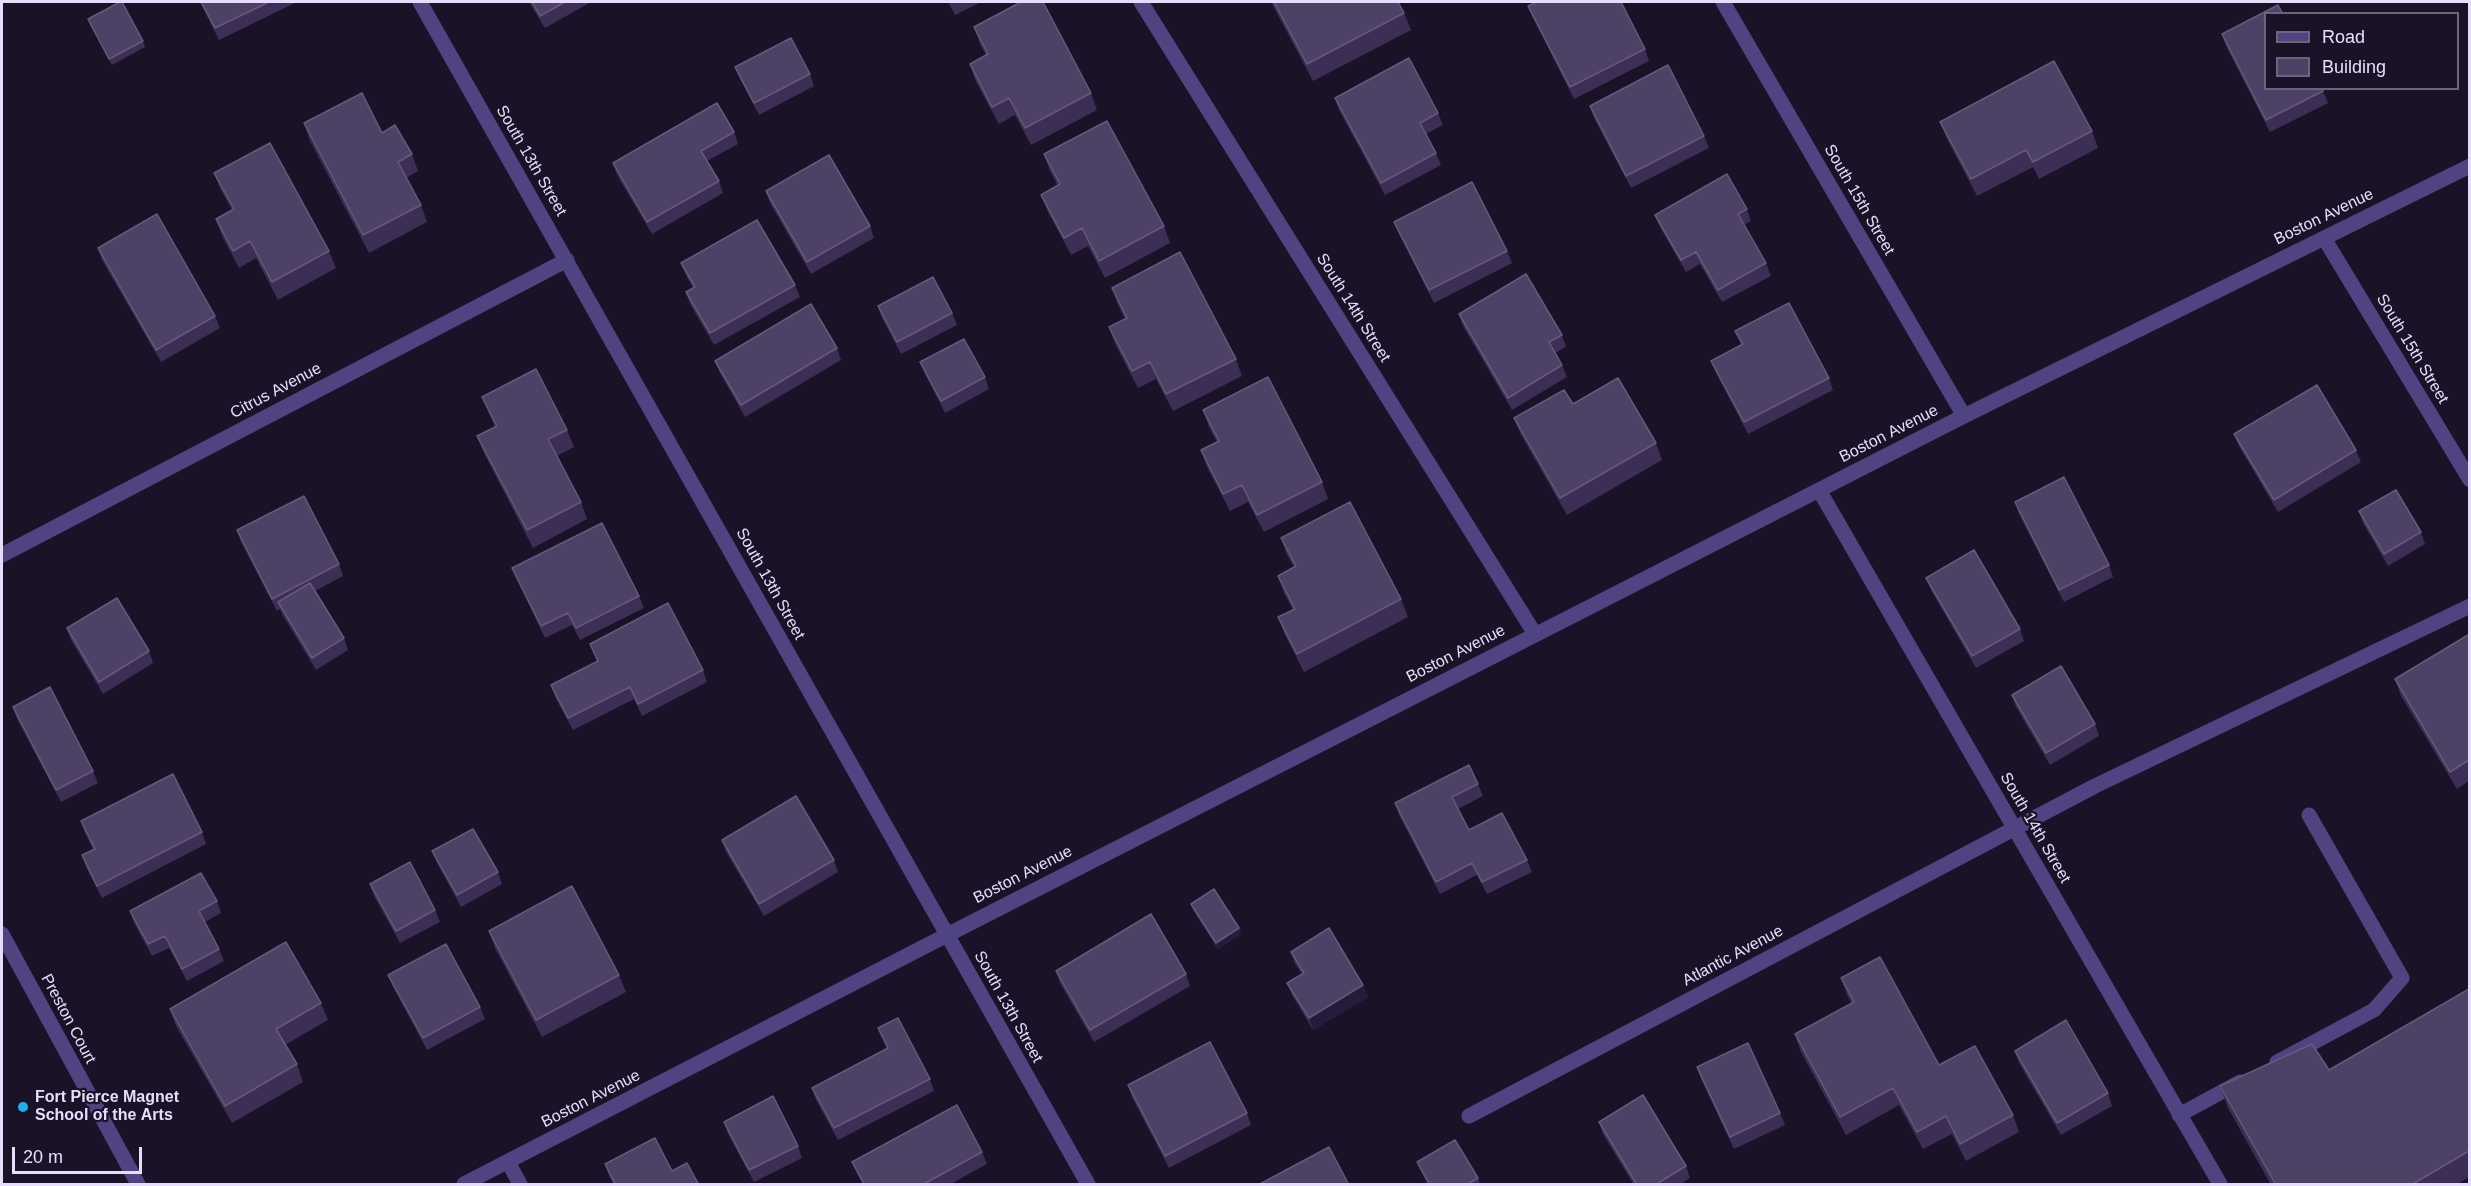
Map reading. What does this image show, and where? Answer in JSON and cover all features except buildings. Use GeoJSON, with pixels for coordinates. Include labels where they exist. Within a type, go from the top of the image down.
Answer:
{"type":"FeatureCollection","features":[{"type":"Feature","properties":{"kind":"street","name":"South 13th Street"},"geometry":{"type":"LineString","coordinates":[[420,2],[1088,1185]]}},
{"type":"Feature","properties":{"kind":"street","name":"South 14th Street"},"geometry":{"type":"LineString","coordinates":[[1141,2],[1535,634]]}},
{"type":"Feature","properties":{"kind":"street","name":"South 15th Street"},"geometry":{"type":"LineString","coordinates":[[1723,2],[1964,416]]}},
{"type":"Feature","properties":{"kind":"street","name":"Boston Avenue"},"geometry":{"type":"LineString","coordinates":[[464,1185],[947,935],[1820,489],[2469,166]]}},
{"type":"Feature","properties":{"kind":"street","name":"South 15th Street"},"geometry":{"type":"LineString","coordinates":[[2324,238],[2469,480]]}},
{"type":"Feature","properties":{"kind":"street","name":"Citrus Avenue"},"geometry":{"type":"LineString","coordinates":[[2,555],[567,260]]}},
{"type":"Feature","properties":{"kind":"street","name":"South 14th Street"},"geometry":{"type":"LineString","coordinates":[[1820,489],[2220,1185]]}},
{"type":"Feature","properties":{"kind":"street","name":"Atlantic Avenue"},"geometry":{"type":"LineString","coordinates":[[1468,1116],[2095,786],[2469,606]]}},
{"type":"Feature","properties":{"kind":"street"},"geometry":{"type":"LineString","coordinates":[[2179,1115],[2374,1010],[2402,978],[2309,815]]}},
{"type":"Feature","properties":{"kind":"street","name":"Preston Court"},"geometry":{"type":"LineString","coordinates":[[2,934],[138,1185]]}},
{"type":"Feature","properties":{"kind":"street"},"geometry":{"type":"LineString","coordinates":[[508,1162],[520,1185]]}},
{"type":"Feature","properties":{"kind":"place","name":"Fort Pierce Magnet School of the Arts"},"geometry":{"type":"Point","coordinates":[23,1107]}}]}
